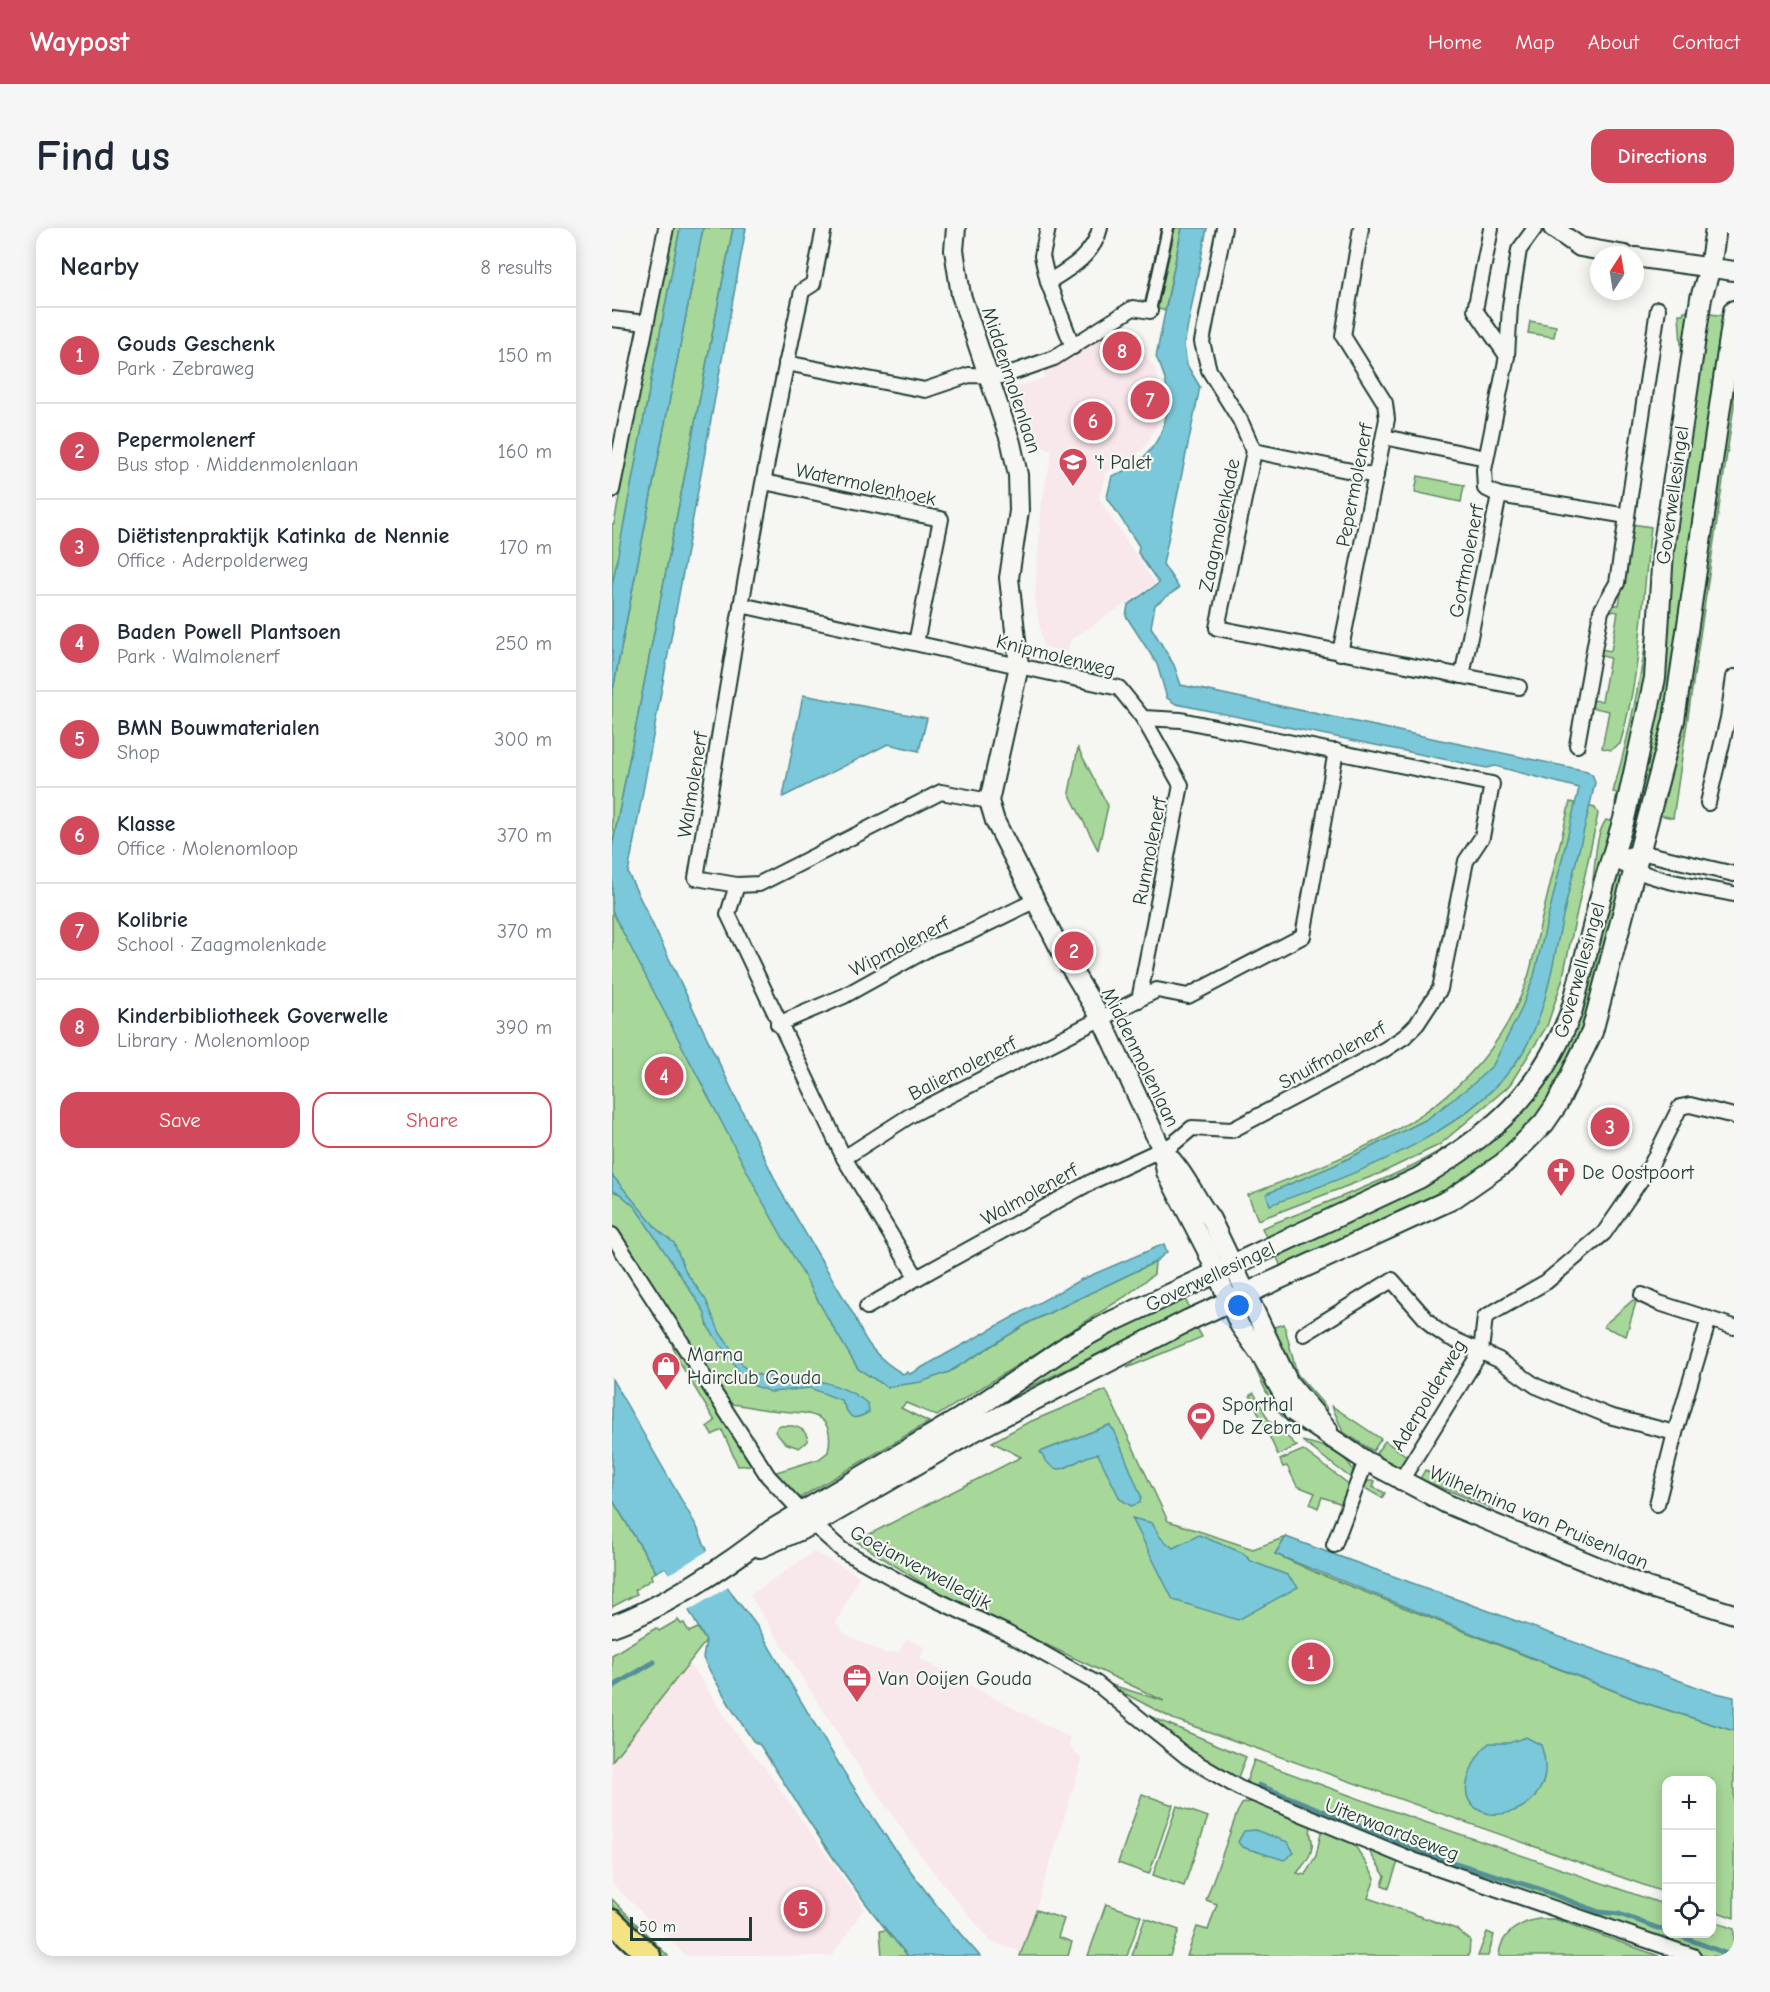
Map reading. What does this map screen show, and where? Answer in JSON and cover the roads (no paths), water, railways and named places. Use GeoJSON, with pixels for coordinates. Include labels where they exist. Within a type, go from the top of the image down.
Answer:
{"type":"FeatureCollection","features":[{"type":"Feature","properties":{"kind":"main road","name":"Goverwellesingel"},"geometry":{"type":"LineString","coordinates":[[807,1518],[1070,1345],[1113,1321],[1419,1178],[1465,1150],[1509,1113],[1544,1069],[1571,1013],[1643,740],[1655,678],[1663,551],[1701,298],[1710,268],[1716,228]]}},
{"type":"Feature","properties":{"kind":"main road","name":"Goverwellesingel"},"geometry":{"type":"LineString","coordinates":[[614,1626],[666,1600],[746,1552],[772,1530],[807,1518],[1238,1297],[1452,1199],[1504,1163],[1529,1140],[1557,1104],[1592,1032],[1674,720],[1734,311]]}},
{"type":"Feature","properties":{"kind":"main road"},"geometry":{"type":"LineString","coordinates":[[612,1921],[650,1956]]}},
{"type":"Feature","properties":{"kind":"street"},"geometry":{"type":"LineString","coordinates":[[612,490],[666,228]]}},
{"type":"Feature","properties":{"kind":"street","name":"Walmolenerf"},"geometry":{"type":"LineString","coordinates":[[737,885],[696,878],[741,605],[786,363],[802,291],[813,284],[824,228]]}},
{"type":"Feature","properties":{"kind":"street","name":"Middenmolenlaan"},"geometry":{"type":"LineString","coordinates":[[956,228],[954,250],[957,280],[1011,443],[1018,475],[1019,511],[1009,578],[1018,666],[989,801],[995,821],[1063,955],[1102,1020],[1162,1150],[1176,1163],[1195,1198],[1211,1219],[1225,1269],[1238,1297]]}},
{"type":"Feature","properties":{"kind":"street"},"geometry":{"type":"LineString","coordinates":[[1048,228],[1042,256],[1048,282],[1073,347]]}},
{"type":"Feature","properties":{"kind":"street"},"geometry":{"type":"LineString","coordinates":[[1048,282],[1077,265],[1098,236],[1100,228]]}},
{"type":"Feature","properties":{"kind":"street"},"geometry":{"type":"LineString","coordinates":[[786,363],[926,390],[969,375],[1004,376],[1054,358],[1133,308],[1150,311],[1168,228]]}},
{"type":"Feature","properties":{"kind":"street","name":"Zaagmolenkade"},"geometry":{"type":"LineString","coordinates":[[1224,228],[1202,342],[1209,370],[1240,420],[1254,451],[1217,628],[1340,653]]}},
{"type":"Feature","properties":{"kind":"street","name":"Pepermolenerf"},"geometry":{"type":"LineString","coordinates":[[1340,653],[1387,419],[1385,404],[1343,336],[1361,228]]}},
{"type":"Feature","properties":{"kind":"street","name":"Gortmolenerf"},"geometry":{"type":"LineString","coordinates":[[1462,676],[1499,495],[1485,488],[1483,480],[1507,356],[1510,306],[1519,250],[1535,228]]}},
{"type":"Feature","properties":{"kind":"street"},"geometry":{"type":"LineString","coordinates":[[1553,228],[1580,247],[1590,249]]}},
{"type":"Feature","properties":{"kind":"street"},"geometry":{"type":"LineString","coordinates":[[1491,229],[1475,310],[1507,356]]}},
{"type":"Feature","properties":{"kind":"street"},"geometry":{"type":"LineString","coordinates":[[1644,258],[1734,271]]}},
{"type":"Feature","properties":{"kind":"street"},"geometry":{"type":"LineString","coordinates":[[1577,745],[1601,611],[1617,583],[1658,309]]}},
{"type":"Feature","properties":{"kind":"street"},"geometry":{"type":"LineString","coordinates":[[612,319],[646,323]]}},
{"type":"Feature","properties":{"kind":"street"},"geometry":{"type":"LineString","coordinates":[[1384,437],[1486,458]]}},
{"type":"Feature","properties":{"kind":"street"},"geometry":{"type":"LineString","coordinates":[[1254,451],[1376,476]]}},
{"type":"Feature","properties":{"kind":"street","name":"Watermolenhoek"},"geometry":{"type":"LineString","coordinates":[[764,482],[941,519],[916,644]]}},
{"type":"Feature","properties":{"kind":"street"},"geometry":{"type":"LineString","coordinates":[[1499,495],[1627,516]]}},
{"type":"Feature","properties":{"kind":"street","name":"Knipmolenweg"},"geometry":{"type":"LineString","coordinates":[[741,605],[1119,688],[1143,718]]}},
{"type":"Feature","properties":{"kind":"street"},"geometry":{"type":"LineString","coordinates":[[1340,653],[1519,687]]}},
{"type":"Feature","properties":{"kind":"street"},"geometry":{"type":"LineString","coordinates":[[1708,803],[1728,718],[1734,678]]}},
{"type":"Feature","properties":{"kind":"street"},"geometry":{"type":"LineString","coordinates":[[1102,1020],[1157,990],[1188,996],[1303,936],[1336,751],[1181,720],[1143,718]]}},
{"type":"Feature","properties":{"kind":"street","name":"Runmolenerf"},"geometry":{"type":"LineString","coordinates":[[1139,1000],[1181,785],[1143,718]]}},
{"type":"Feature","properties":{"kind":"street","name":"Snuifmolenerf"},"geometry":{"type":"LineString","coordinates":[[1162,1150],[1192,1128],[1232,1130],[1384,1050],[1404,1037],[1417,1024],[1440,989],[1466,861],[1482,837],[1492,784],[1336,751]]}},
{"type":"Feature","properties":{"kind":"street"},"geometry":{"type":"LineString","coordinates":[[917,1278],[844,1158],[778,1024],[728,914],[737,885],[759,884],[940,792],[989,801]]}},
{"type":"Feature","properties":{"kind":"street"},"geometry":{"type":"LineString","coordinates":[[1613,860],[1640,852],[1734,874]]}},
{"type":"Feature","properties":{"kind":"street"},"geometry":{"type":"LineString","coordinates":[[1613,860],[1634,871],[1734,894]]}},
{"type":"Feature","properties":{"kind":"street","name":"Wipmolenerf"},"geometry":{"type":"LineString","coordinates":[[778,1024],[844,996],[932,946],[969,933],[1036,900]]}},
{"type":"Feature","properties":{"kind":"street","name":"Baliemolenerf"},"geometry":{"type":"LineString","coordinates":[[844,1158],[911,1115],[1102,1020]]}},
{"type":"Feature","properties":{"kind":"street","name":"Aderpolderweg"},"geometry":{"type":"LineString","coordinates":[[1400,1482],[1481,1352],[1485,1317],[1546,1282],[1612,1222],[1651,1165],[1680,1107],[1690,1105],[1734,1116]]}},
{"type":"Feature","properties":{"kind":"street","name":"Walmolenerf"},"geometry":{"type":"LineString","coordinates":[[867,1307],[1092,1182],[1162,1150]]}},
{"type":"Feature","properties":{"kind":"street","name":"Goejanverwelledijk"},"geometry":{"type":"LineString","coordinates":[[612,1235],[768,1476],[807,1518],[842,1550],[1006,1633],[1103,1688]]}},
{"type":"Feature","properties":{"kind":"street"},"geometry":{"type":"LineString","coordinates":[[1304,1334],[1392,1280],[1433,1327],[1446,1336],[1481,1352],[1536,1386],[1609,1416],[1675,1433]]}},
{"type":"Feature","properties":{"kind":"street"},"geometry":{"type":"LineString","coordinates":[[1642,1295],[1734,1327]]}},
{"type":"Feature","properties":{"kind":"street","name":"Wilhelmina van Pruisenlaan"},"geometry":{"type":"LineString","coordinates":[[1238,1297],[1240,1326],[1262,1358],[1293,1412],[1366,1461],[1400,1482],[1447,1504],[1647,1587],[1734,1614]]}},
{"type":"Feature","properties":{"kind":"street"},"geometry":{"type":"LineString","coordinates":[[1657,1504],[1675,1433],[1709,1319]]}},
{"type":"Feature","properties":{"kind":"street"},"geometry":{"type":"LineString","coordinates":[[1334,1545],[1366,1461]]}},
{"type":"Feature","properties":{"kind":"street","name":"Uiterwaardseweg"},"geometry":{"type":"LineString","coordinates":[[1103,1688],[1187,1756],[1239,1788],[1413,1860],[1693,1956]]}},
{"type":"Feature","properties":{"kind":"water"},"geometry":{"type":"Polygon","coordinates":[[[680,228],[703,228],[612,695],[612,586],[680,228]]]}},
{"type":"Feature","properties":{"kind":"water"},"geometry":{"type":"Polygon","coordinates":[[[733,228],[746,228],[628,873],[781,1192],[868,1343],[894,1368],[903,1374],[907,1372],[910,1374],[1080,1280],[1164,1244],[1167,1252],[1155,1262],[1030,1322],[949,1372],[921,1382],[887,1387],[858,1369],[764,1204],[612,910],[612,848],[733,228]]]}},
{"type":"Feature","properties":{"kind":"water"},"geometry":{"type":"Polygon","coordinates":[[[1182,228],[1207,228],[1184,345],[1187,365],[1200,387],[1163,564],[1179,588],[1155,605],[1151,627],[1174,665],[1181,685],[1587,771],[1593,776],[1595,783],[1544,1003],[1523,1052],[1502,1081],[1475,1106],[1444,1128],[1410,1147],[1338,1179],[1270,1205],[1266,1194],[1333,1166],[1427,1119],[1473,1084],[1493,1065],[1520,1012],[1534,976],[1579,788],[1495,766],[1487,768],[1176,704],[1167,698],[1157,664],[1126,616],[1128,605],[1159,583],[1138,553],[1139,546],[1107,497],[1112,476],[1130,468],[1144,457],[1163,428],[1167,411],[1167,393],[1164,375],[1156,357],[1182,228]]]}},
{"type":"Feature","properties":{"kind":"water"},"geometry":{"type":"Polygon","coordinates":[[[803,695],[927,718],[919,751],[888,744],[783,797],[803,695]]]}},
{"type":"Feature","properties":{"kind":"water"},"geometry":{"type":"Polygon","coordinates":[[[612,1175],[658,1230],[674,1243],[686,1272],[706,1300],[720,1333],[747,1371],[766,1376],[807,1378],[835,1386],[861,1398],[868,1404],[869,1412],[862,1416],[851,1416],[841,1400],[810,1388],[771,1392],[747,1383],[708,1327],[704,1311],[635,1207],[620,1194],[612,1191],[612,1175]]]}},
{"type":"Feature","properties":{"kind":"water"},"geometry":{"type":"Polygon","coordinates":[[[612,1379],[697,1527],[719,1574],[760,1631],[861,1800],[917,1880],[980,1956],[908,1956],[849,1880],[760,1745],[753,1741],[732,1709],[703,1658],[706,1641],[665,1568],[656,1572],[612,1499],[612,1379]]]}},
{"type":"Feature","properties":{"kind":"water"},"geometry":{"type":"Polygon","coordinates":[[[1109,1425],[1114,1430],[1141,1496],[1140,1503],[1131,1506],[1120,1499],[1098,1454],[1060,1469],[1047,1463],[1040,1452],[1109,1425]]]}},
{"type":"Feature","properties":{"kind":"water"},"geometry":{"type":"Polygon","coordinates":[[[1132,1518],[1152,1523],[1160,1537],[1173,1548],[1199,1535],[1243,1553],[1251,1561],[1287,1575],[1298,1587],[1238,1620],[1173,1600],[1132,1518]]]}},
{"type":"Feature","properties":{"kind":"water"},"geometry":{"type":"Polygon","coordinates":[[[1286,1537],[1708,1691],[1734,1697],[1734,1731],[1642,1702],[1275,1554],[1286,1537]]]}},
{"type":"Feature","properties":{"kind":"water"},"geometry":{"type":"Polygon","coordinates":[[[1526,1737],[1541,1745],[1545,1771],[1539,1791],[1526,1805],[1509,1813],[1491,1814],[1476,1809],[1468,1797],[1468,1779],[1479,1755],[1489,1743],[1509,1743],[1526,1737]]]}},
{"type":"Feature","properties":{"kind":"water"},"geometry":{"type":"Polygon","coordinates":[[[1255,1830],[1288,1842],[1294,1853],[1284,1860],[1242,1847],[1238,1842],[1244,1831],[1255,1830]]]}},
{"type":"Feature","properties":{"kind":"waterway"},"geometry":{"type":"LineString","coordinates":[[612,1687],[654,1662]]}},
{"type":"Feature","properties":{"kind":"waterway"},"geometry":{"type":"LineString","coordinates":[[1259,1785],[1439,1858],[1539,1889],[1599,1912],[1619,1914],[1662,1930]]}},
{"type":"Feature","properties":{"kind":"waterway"},"geometry":{"type":"LineString","coordinates":[[1685,1938],[1733,1956]]}},
{"type":"Feature","properties":{"kind":"place","name":"Kinderbibliotheek Goverwelle"},"geometry":{"type":"Point","coordinates":[1122,351]}},
{"type":"Feature","properties":{"kind":"place","name":"Kolibrie"},"geometry":{"type":"Point","coordinates":[1150,400]}},
{"type":"Feature","properties":{"kind":"place","name":"Klasse"},"geometry":{"type":"Point","coordinates":[1093,421]}},
{"type":"Feature","properties":{"kind":"place","name":"'t Palet"},"geometry":{"type":"Point","coordinates":[1073,488]}},
{"type":"Feature","properties":{"kind":"place","name":"Pepermolenerf"},"geometry":{"type":"Point","coordinates":[1074,951]}},
{"type":"Feature","properties":{"kind":"place","name":"Baden Powell Plantsoen"},"geometry":{"type":"Point","coordinates":[664,1076]}},
{"type":"Feature","properties":{"kind":"place","name":"Diëtistenpraktijk Katinka de Nennie"},"geometry":{"type":"Point","coordinates":[1610,1127]}},
{"type":"Feature","properties":{"kind":"place","name":"De Oostpoort"},"geometry":{"type":"Point","coordinates":[1561,1198]}},
{"type":"Feature","properties":{"kind":"place","name":"Marna Hairclub Gouda"},"geometry":{"type":"Point","coordinates":[666,1392]}},
{"type":"Feature","properties":{"kind":"place","name":"Sporthal De Zebra"},"geometry":{"type":"Point","coordinates":[1201,1442]}},
{"type":"Feature","properties":{"kind":"place","name":"Gouds Geschenk"},"geometry":{"type":"Point","coordinates":[1311,1662]}},
{"type":"Feature","properties":{"kind":"place","name":"Van Ooijen Gouda"},"geometry":{"type":"Point","coordinates":[857,1704]}},
{"type":"Feature","properties":{"kind":"place","name":"BMN Bouwmaterialen"},"geometry":{"type":"Point","coordinates":[803,1909]}}]}
